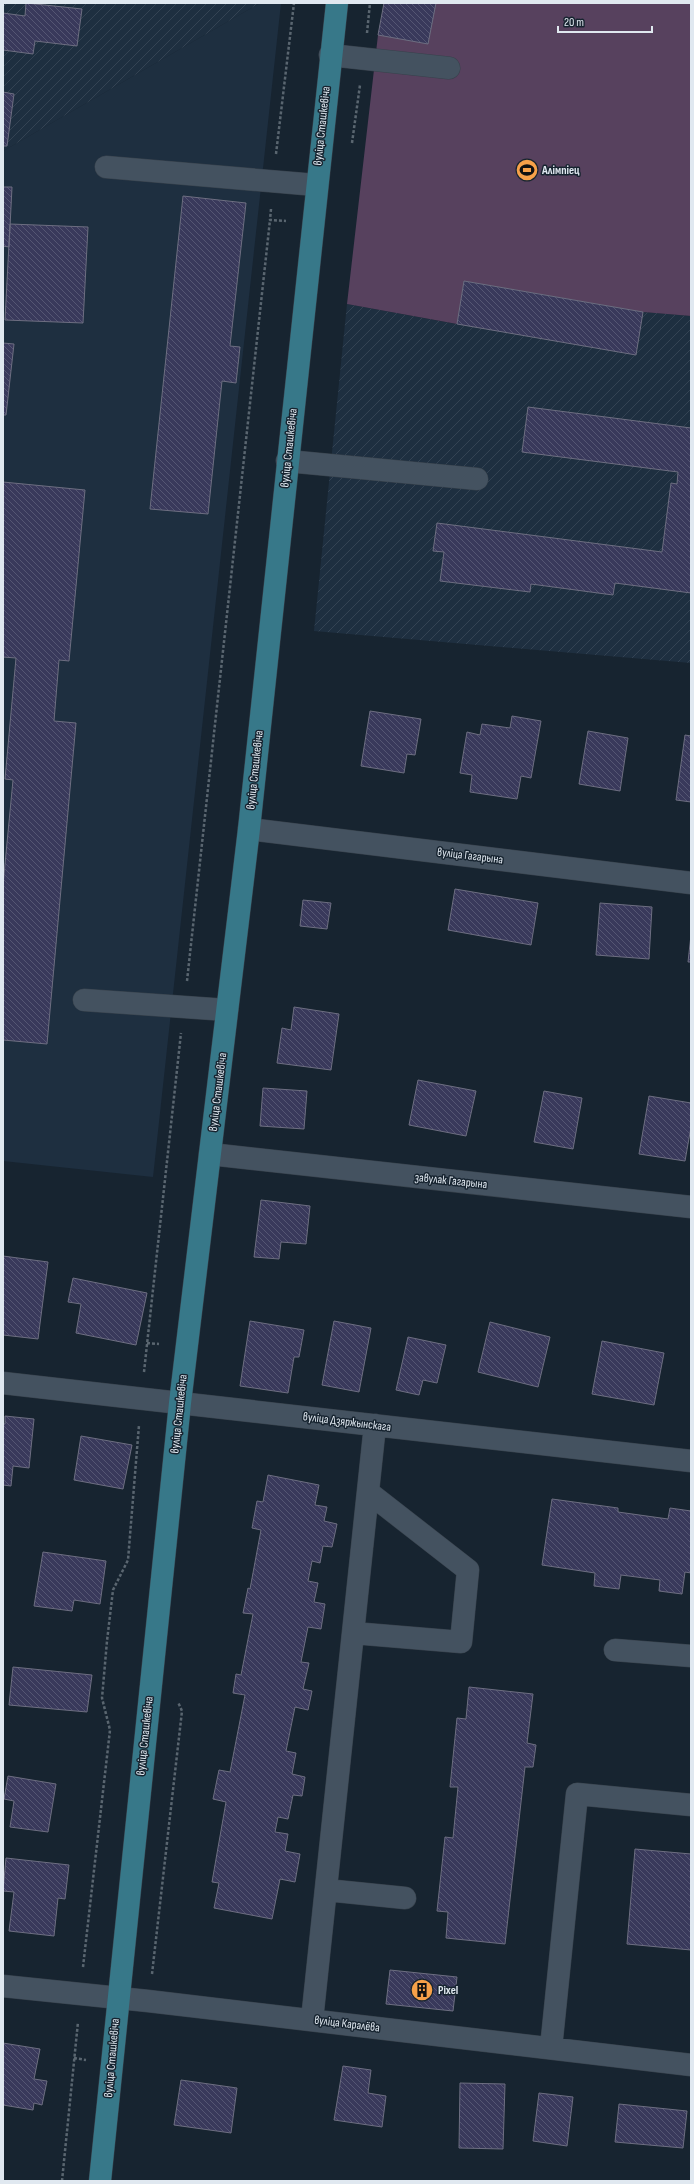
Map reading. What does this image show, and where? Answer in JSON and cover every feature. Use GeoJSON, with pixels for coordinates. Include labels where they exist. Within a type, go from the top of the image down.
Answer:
{"type":"FeatureCollection","features":[{"type":"Feature","properties":{"kind":"main road","name":"вуліца Сташкевіча"},"geometry":{"type":"LineString","coordinates":[[100,2181],[180,1403],[249,830],[336,3]]}},
{"type":"Feature","properties":{"kind":"street"},"geometry":{"type":"LineString","coordinates":[[330,55],[449,68]]}},
{"type":"Feature","properties":{"kind":"street"},"geometry":{"type":"LineString","coordinates":[[106,167],[316,185]]}},
{"type":"Feature","properties":{"kind":"street"},"geometry":{"type":"LineString","coordinates":[[288,461],[477,479]]}},
{"type":"Feature","properties":{"kind":"street","name":"вуліца Гагарына"},"geometry":{"type":"LineString","coordinates":[[249,830],[691,883]]}},
{"type":"Feature","properties":{"kind":"street"},"geometry":{"type":"LineString","coordinates":[[84,1000],[227,1010]]}},
{"type":"Feature","properties":{"kind":"street","name":"завулак Гагарына"},"geometry":{"type":"LineString","coordinates":[[210,1154],[691,1208]]}},
{"type":"Feature","properties":{"kind":"street","name":"вуліца Дзяржынскага"},"geometry":{"type":"LineString","coordinates":[[3,1383],[691,1461]]}},
{"type":"Feature","properties":{"kind":"street"},"geometry":{"type":"LineString","coordinates":[[312,2020],[375,1425]]}},
{"type":"Feature","properties":{"kind":"street"},"geometry":{"type":"LineString","coordinates":[[353,1633],[461,1642],[468,1570],[368,1492]]}},
{"type":"Feature","properties":{"kind":"street"},"geometry":{"type":"LineString","coordinates":[[614,1650],[691,1656]]}},
{"type":"Feature","properties":{"kind":"street"},"geometry":{"type":"LineString","coordinates":[[551,2048],[577,1794],[691,1805]]}},
{"type":"Feature","properties":{"kind":"street"},"geometry":{"type":"LineString","coordinates":[[326,1890],[405,1898]]}},
{"type":"Feature","properties":{"kind":"street","name":"вуліца Каралёва"},"geometry":{"type":"LineString","coordinates":[[3,1986],[118,1997],[691,2065]]}},
{"type":"Feature","properties":{"kind":"path"},"geometry":{"type":"LineString","coordinates":[[351,151],[370,3]]}},
{"type":"Feature","properties":{"kind":"path"},"geometry":{"type":"LineString","coordinates":[[62,2181],[80,1994],[110,1730],[102,1698],[107,1640],[113,1590],[128,1560],[141,1398],[270,220]]}},
{"type":"Feature","properties":{"kind":"shaded area"},"geometry":{"type":"Polygon","coordinates":[[[3,3],[260,3],[3,151],[3,3]]]}},
{"type":"Feature","properties":{"kind":"shaded area"},"geometry":{"type":"Polygon","coordinates":[[[260,3],[281,3],[153,1177],[3,1161],[3,151],[260,3]]]}},
{"type":"Feature","properties":{"kind":"shaded area","name":"Алімпіец"},"geometry":{"type":"Polygon","coordinates":[[[384,3],[691,3],[691,316],[643,312],[464,281],[457,324],[347,304],[378,35],[384,3]]]}},
{"type":"Feature","properties":{"kind":"shaded area"},"geometry":{"type":"Polygon","coordinates":[[[464,281],[643,312],[691,316],[691,663],[314,631],[347,304],[456,324],[464,281]]]}},
{"type":"Feature","properties":{"kind":"building"},"geometry":{"type":"Polygon","coordinates":[[[26,3],[82,9],[77,46],[35,41],[33,54],[3,50],[3,13],[25,16],[26,3]]]}},
{"type":"Feature","properties":{"kind":"building"},"geometry":{"type":"Polygon","coordinates":[[[384,3],[436,3],[428,44],[378,35],[384,3]]]}},
{"type":"Feature","properties":{"kind":"building"},"geometry":{"type":"Polygon","coordinates":[[[3,92],[14,94],[7,146],[3,146],[3,92]]]}},
{"type":"Feature","properties":{"kind":"building"},"geometry":{"type":"Polygon","coordinates":[[[3,187],[12,187],[9,247],[3,246],[3,187]]]}},
{"type":"Feature","properties":{"kind":"building"},"geometry":{"type":"Polygon","coordinates":[[[183,196],[246,203],[230,346],[240,347],[236,383],[222,381],[208,514],[150,509],[183,196]]]}},
{"type":"Feature","properties":{"kind":"building"},"geometry":{"type":"Polygon","coordinates":[[[10,224],[88,227],[83,323],[5,320],[10,224]]]}},
{"type":"Feature","properties":{"kind":"building"},"geometry":{"type":"Polygon","coordinates":[[[464,281],[643,312],[636,355],[457,324],[464,281]]]}},
{"type":"Feature","properties":{"kind":"building"},"geometry":{"type":"Polygon","coordinates":[[[3,343],[14,344],[6,415],[3,415],[3,343]]]}},
{"type":"Feature","properties":{"kind":"building"},"geometry":{"type":"Polygon","coordinates":[[[528,407],[691,428],[691,593],[615,583],[613,595],[531,584],[530,592],[440,581],[444,552],[433,551],[437,523],[662,552],[671,483],[677,484],[678,472],[522,452],[528,407]]]}},
{"type":"Feature","properties":{"kind":"building"},"geometry":{"type":"Polygon","coordinates":[[[3,482],[85,490],[69,661],[59,660],[54,721],[76,723],[47,1044],[3,1040],[3,885],[13,780],[5,779],[16,658],[3,657],[3,482]]]}},
{"type":"Feature","properties":{"kind":"building"},"geometry":{"type":"Polygon","coordinates":[[[370,711],[421,719],[415,755],[407,754],[404,773],[361,766],[370,711]]]}},
{"type":"Feature","properties":{"kind":"building"},"geometry":{"type":"Polygon","coordinates":[[[512,716],[541,721],[531,778],[521,776],[517,799],[470,792],[472,775],[460,773],[467,732],[480,735],[482,724],[510,728],[512,716]]]}},
{"type":"Feature","properties":{"kind":"building"},"geometry":{"type":"Polygon","coordinates":[[[588,731],[628,738],[620,791],[579,784],[588,731]]]}},
{"type":"Feature","properties":{"kind":"building"},"geometry":{"type":"Polygon","coordinates":[[[685,735],[691,736],[691,802],[676,800],[685,735]]]}},
{"type":"Feature","properties":{"kind":"building"},"geometry":{"type":"Polygon","coordinates":[[[455,889],[538,903],[531,945],[448,930],[455,889]]]}},
{"type":"Feature","properties":{"kind":"building"},"geometry":{"type":"Polygon","coordinates":[[[303,900],[331,903],[327,929],[300,926],[303,900]]]}},
{"type":"Feature","properties":{"kind":"building"},"geometry":{"type":"Polygon","coordinates":[[[600,903],[652,907],[649,959],[596,955],[600,903]]]}},
{"type":"Feature","properties":{"kind":"building"},"geometry":{"type":"Polygon","coordinates":[[[691,935],[691,962],[688,962],[691,935]]]}},
{"type":"Feature","properties":{"kind":"building"},"geometry":{"type":"Polygon","coordinates":[[[294,1007],[339,1014],[331,1070],[277,1063],[282,1028],[291,1030],[294,1007]]]}},
{"type":"Feature","properties":{"kind":"building"},"geometry":{"type":"Polygon","coordinates":[[[418,1080],[476,1091],[466,1136],[409,1125],[418,1080]]]}},
{"type":"Feature","properties":{"kind":"building"},"geometry":{"type":"Polygon","coordinates":[[[263,1088],[307,1091],[304,1129],[260,1126],[263,1088]]]}},
{"type":"Feature","properties":{"kind":"building"},"geometry":{"type":"Polygon","coordinates":[[[544,1091],[582,1098],[573,1149],[534,1142],[544,1091]]]}},
{"type":"Feature","properties":{"kind":"building"},"geometry":{"type":"Polygon","coordinates":[[[649,1096],[691,1103],[691,1127],[685,1161],[639,1154],[649,1096]]]}},
{"type":"Feature","properties":{"kind":"building"},"geometry":{"type":"Polygon","coordinates":[[[261,1200],[310,1206],[306,1244],[281,1242],[279,1259],[254,1257],[261,1200]]]}},
{"type":"Feature","properties":{"kind":"building"},"geometry":{"type":"Polygon","coordinates":[[[3,1256],[48,1262],[38,1339],[3,1335],[3,1256]]]}},
{"type":"Feature","properties":{"kind":"building"},"geometry":{"type":"Polygon","coordinates":[[[73,1278],[147,1293],[136,1345],[76,1333],[81,1304],[68,1302],[73,1278]]]}},
{"type":"Feature","properties":{"kind":"building"},"geometry":{"type":"Polygon","coordinates":[[[250,1321],[304,1330],[299,1357],[294,1357],[288,1393],[240,1386],[250,1321]]]}},
{"type":"Feature","properties":{"kind":"building"},"geometry":{"type":"Polygon","coordinates":[[[334,1321],[371,1328],[359,1392],[322,1385],[334,1321]]]}},
{"type":"Feature","properties":{"kind":"building"},"geometry":{"type":"Polygon","coordinates":[[[490,1322],[550,1337],[538,1387],[478,1372],[490,1322]]]}},
{"type":"Feature","properties":{"kind":"building"},"geometry":{"type":"Polygon","coordinates":[[[408,1337],[446,1345],[437,1383],[423,1380],[419,1395],[396,1390],[408,1337]]]}},
{"type":"Feature","properties":{"kind":"building"},"geometry":{"type":"Polygon","coordinates":[[[602,1341],[664,1353],[654,1405],[592,1394],[602,1341]]]}},
{"type":"Feature","properties":{"kind":"building"},"geometry":{"type":"Polygon","coordinates":[[[5,1416],[34,1419],[29,1468],[13,1466],[11,1486],[3,1485],[3,1424],[5,1424],[5,1416]]]}},
{"type":"Feature","properties":{"kind":"building"},"geometry":{"type":"Polygon","coordinates":[[[81,1436],[132,1445],[123,1489],[74,1480],[81,1436]]]}},
{"type":"Feature","properties":{"kind":"building"},"geometry":{"type":"Polygon","coordinates":[[[268,1475],[319,1485],[315,1505],[327,1507],[324,1521],[337,1524],[332,1547],[323,1546],[320,1563],[312,1561],[308,1581],[318,1583],[314,1602],[325,1604],[321,1629],[308,1627],[301,1662],[309,1663],[303,1689],[312,1691],[308,1710],[295,1707],[286,1751],[296,1753],[292,1774],[305,1777],[302,1796],[293,1795],[288,1819],[278,1817],[275,1832],[288,1834],[285,1851],[300,1854],[295,1882],[280,1879],[272,1919],[214,1908],[219,1883],[212,1882],[226,1802],[213,1799],[219,1770],[230,1772],[245,1695],[233,1693],[236,1674],[241,1675],[253,1614],[243,1613],[248,1588],[250,1589],[261,1530],[252,1528],[257,1501],[263,1502],[268,1475]]]}},
{"type":"Feature","properties":{"kind":"building"},"geometry":{"type":"Polygon","coordinates":[[[552,1499],[618,1508],[618,1512],[668,1519],[670,1508],[691,1511],[691,1573],[685,1572],[682,1594],[659,1591],[660,1580],[621,1575],[619,1589],[594,1586],[595,1573],[542,1565],[552,1499]]]}},
{"type":"Feature","properties":{"kind":"building"},"geometry":{"type":"Polygon","coordinates":[[[43,1552],[106,1561],[100,1604],[74,1600],[72,1611],[34,1606],[43,1552]]]}},
{"type":"Feature","properties":{"kind":"building"},"geometry":{"type":"Polygon","coordinates":[[[13,1667],[92,1675],[87,1712],[9,1705],[13,1667]]]}},
{"type":"Feature","properties":{"kind":"building"},"geometry":{"type":"Polygon","coordinates":[[[469,1687],[533,1694],[527,1743],[536,1745],[533,1767],[525,1767],[505,1944],[446,1938],[448,1912],[437,1911],[445,1837],[453,1838],[458,1787],[450,1787],[457,1718],[466,1719],[469,1687]]]}},
{"type":"Feature","properties":{"kind":"building"},"geometry":{"type":"Polygon","coordinates":[[[8,1776],[56,1784],[48,1832],[10,1827],[14,1801],[4,1799],[8,1776]]]}},
{"type":"Feature","properties":{"kind":"building"},"geometry":{"type":"Polygon","coordinates":[[[635,1849],[691,1854],[691,1950],[627,1944],[635,1849]]]}},
{"type":"Feature","properties":{"kind":"building"},"geometry":{"type":"Polygon","coordinates":[[[6,1858],[69,1865],[65,1899],[58,1898],[54,1936],[9,1931],[14,1892],[3,1891],[6,1858]]]}},
{"type":"Feature","properties":{"kind":"building","name":"Pixel"},"geometry":{"type":"Polygon","coordinates":[[[390,1970],[457,1977],[453,2011],[386,2004],[390,1970]]]}},
{"type":"Feature","properties":{"kind":"building"},"geometry":{"type":"Polygon","coordinates":[[[3,2043],[40,2049],[34,2079],[47,2081],[42,2105],[34,2103],[33,2110],[3,2105],[3,2043]]]}},
{"type":"Feature","properties":{"kind":"building"},"geometry":{"type":"Polygon","coordinates":[[[343,2066],[371,2070],[368,2093],[386,2096],[382,2127],[334,2120],[343,2066]]]}},
{"type":"Feature","properties":{"kind":"building"},"geometry":{"type":"Polygon","coordinates":[[[181,2080],[237,2088],[231,2133],[174,2125],[181,2080]]]}},
{"type":"Feature","properties":{"kind":"building"},"geometry":{"type":"Polygon","coordinates":[[[460,2083],[505,2084],[503,2149],[459,2148],[460,2083]]]}},
{"type":"Feature","properties":{"kind":"building"},"geometry":{"type":"Polygon","coordinates":[[[539,2093],[573,2097],[567,2146],[533,2141],[539,2093]]]}},
{"type":"Feature","properties":{"kind":"building"},"geometry":{"type":"Polygon","coordinates":[[[619,2104],[687,2111],[683,2148],[615,2142],[619,2104]]]}},
{"type":"Feature","properties":{"kind":"place","name":"Алімпіец"},"geometry":{"type":"Point","coordinates":[527,170]}},
{"type":"Feature","properties":{"kind":"place","name":"Pixel"},"geometry":{"type":"Point","coordinates":[422,1990]}}]}
